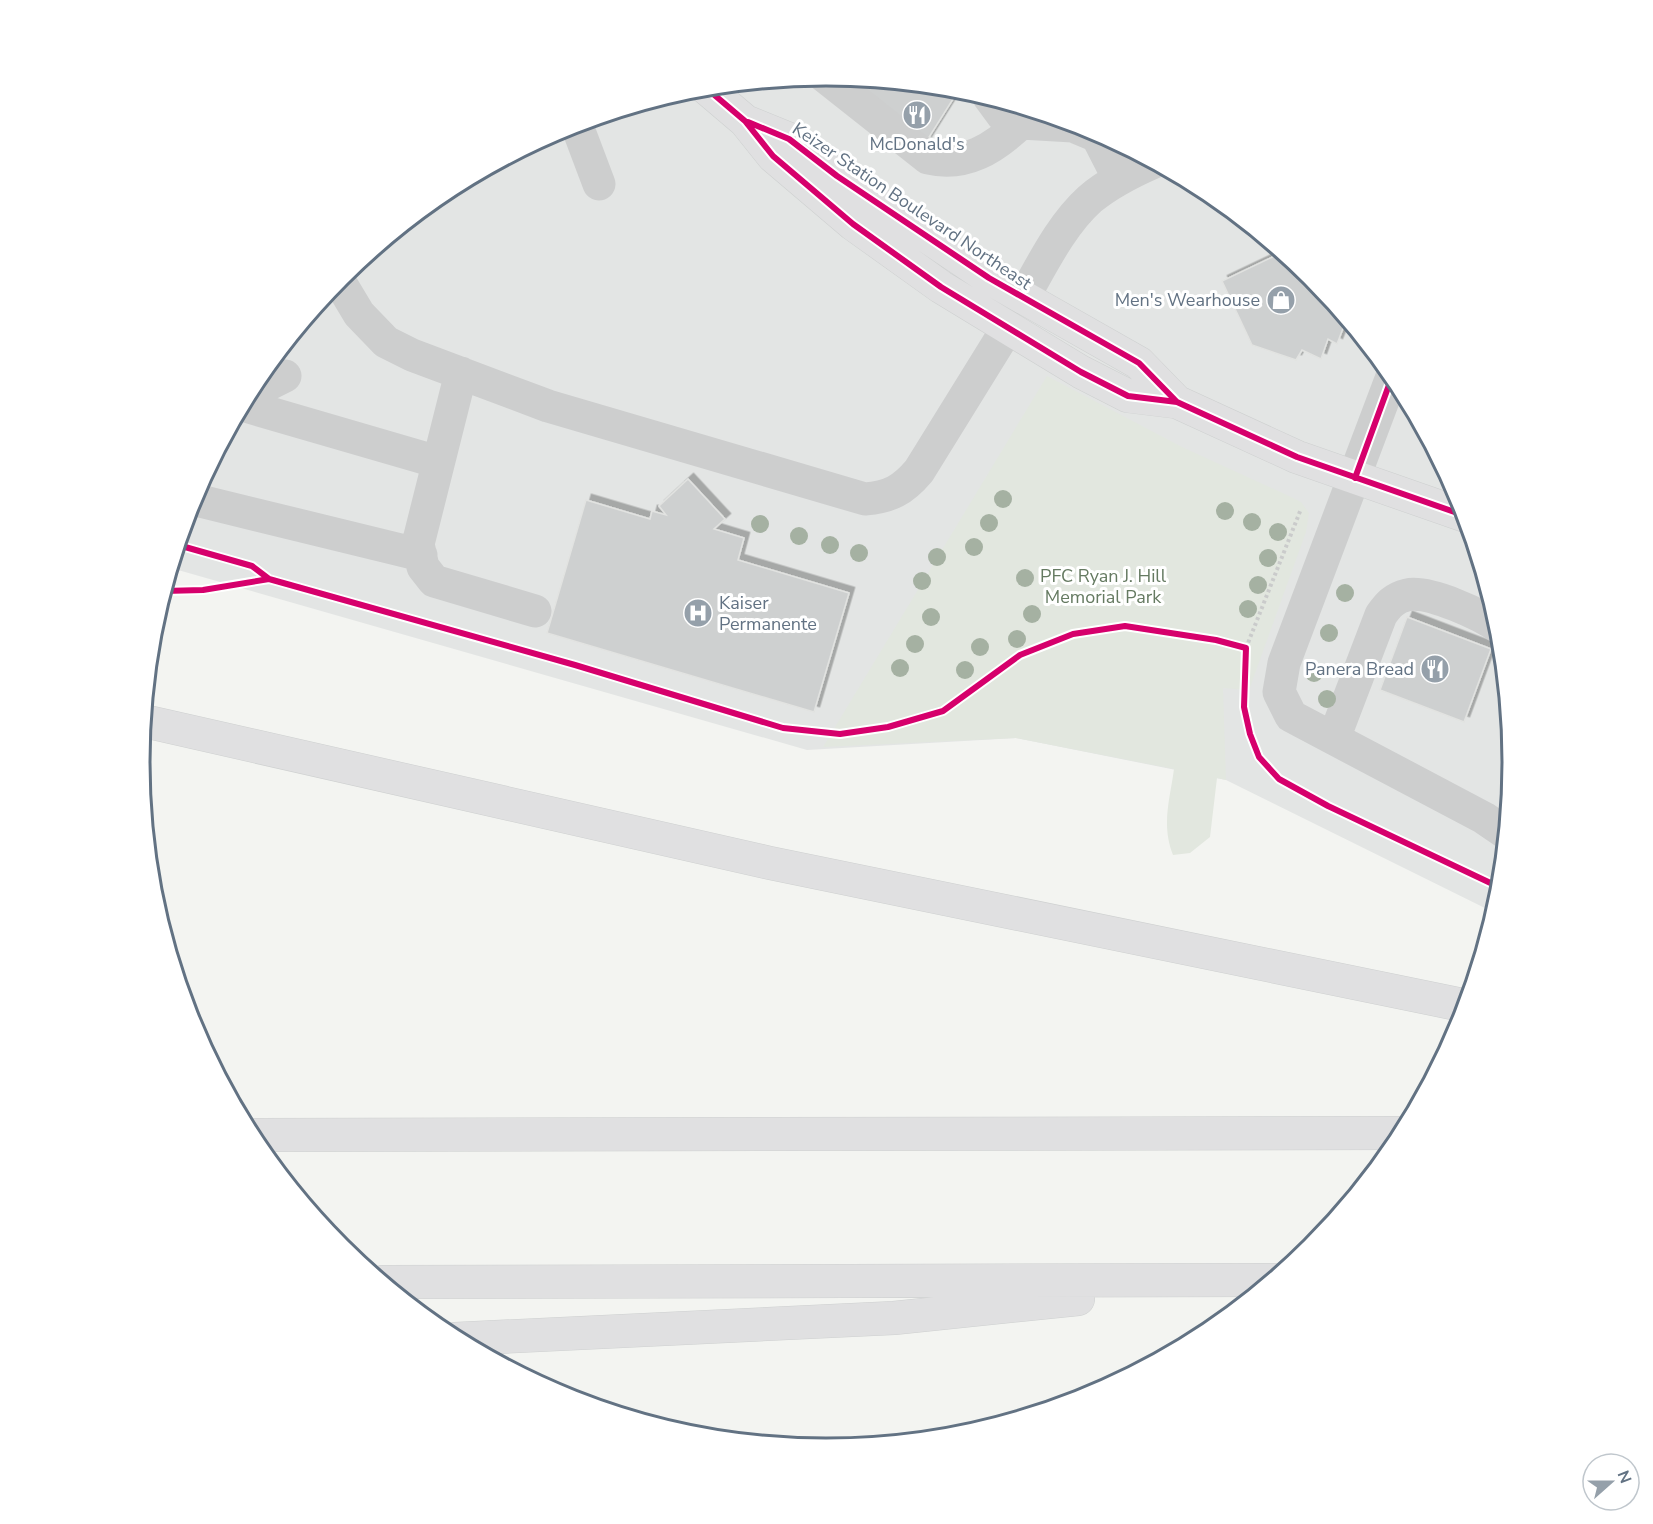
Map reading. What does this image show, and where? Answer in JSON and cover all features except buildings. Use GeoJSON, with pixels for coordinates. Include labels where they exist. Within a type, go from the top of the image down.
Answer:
{"type":"FeatureCollection","features":[{"type":"Feature","properties":{"kind":"main road","name":"Keizer Station Boulevard Northeast"},"geometry":{"type":"LineString","coordinates":[[714,95],[745,121],[773,156],[821,198],[941,288],[1007,329],[1128,396],[1177,402],[1297,457],[1455,512]]}},
{"type":"Feature","properties":{"kind":"main road","name":"Keizer Station Boulevard Northeast"},"geometry":{"type":"LineString","coordinates":[[745,121],[789,139],[895,216],[1023,298],[1139,363],[1177,402]]}},
{"type":"Feature","properties":{"kind":"main road"},"geometry":{"type":"LineString","coordinates":[[151,723],[770,863],[1458,1004]]}},
{"type":"Feature","properties":{"kind":"main road"},"geometry":{"type":"LineString","coordinates":[[262,1135],[1392,1133]]}},
{"type":"Feature","properties":{"kind":"main road"},"geometry":{"type":"LineString","coordinates":[[394,1282],[1262,1280]]}},
{"type":"Feature","properties":{"kind":"main road"},"geometry":{"type":"LineString","coordinates":[[473,1338],[894,1318],[1261,1281]]}},
{"type":"Feature","properties":{"kind":"street"},"geometry":{"type":"LineString","coordinates":[[837,86],[928,158],[946,162],[964,159],[999,144],[1021,123]]}},
{"type":"Feature","properties":{"kind":"street"},"geometry":{"type":"LineString","coordinates":[[997,108],[1003,116],[1021,123],[1054,125]]}},
{"type":"Feature","properties":{"kind":"street"},"geometry":{"type":"LineString","coordinates":[[580,132],[599,184]]}},
{"type":"Feature","properties":{"kind":"street"},"geometry":{"type":"LineString","coordinates":[[1101,144],[1119,179]]}},
{"type":"Feature","properties":{"kind":"street"},"geometry":{"type":"LineString","coordinates":[[1023,298],[1068,224],[1089,200],[1119,179],[1146,166]]}},
{"type":"Feature","properties":{"kind":"street"},"geometry":{"type":"LineString","coordinates":[[351,281],[359,314],[386,342],[548,406],[865,499],[886,497],[906,487],[919,471],[1007,329]]}},
{"type":"Feature","properties":{"kind":"street"},"geometry":{"type":"LineString","coordinates":[[461,373],[418,544],[423,567],[434,581],[536,611]]}},
{"type":"Feature","properties":{"kind":"street"},"geometry":{"type":"LineString","coordinates":[[264,387],[285,376]]}},
{"type":"Feature","properties":{"kind":"street"},"geometry":{"type":"LineString","coordinates":[[1389,386],[1284,663],[1279,692],[1291,716],[1484,818],[1499,829]]}},
{"type":"Feature","properties":{"kind":"street"},"geometry":{"type":"LineString","coordinates":[[251,408],[438,462]]}},
{"type":"Feature","properties":{"kind":"street"},"geometry":{"type":"LineString","coordinates":[[202,501],[421,555]]}},
{"type":"Feature","properties":{"kind":"street"},"geometry":{"type":"LineString","coordinates":[[1334,738],[1381,615],[1388,603],[1406,595],[1420,594],[1487,618]]}},
{"type":"Feature","properties":{"kind":"path"},"geometry":{"type":"LineString","coordinates":[[1246,648],[1301,509]]}},
{"type":"Feature","properties":{"kind":"shaded area"},"geometry":{"type":"Polygon","coordinates":[[[826,86],[915,91],[958,98],[1044,121],[1085,137],[1165,176],[1202,200],[1273,253],[1305,284],[1363,350],[1389,386],[1433,463],[1452,503],[1480,587],[1490,630],[1502,718],[1503,762],[1502,806],[1490,894],[1487,909],[1226,780],[1016,738],[807,750],[178,570],[201,503],[220,463],[264,386],[290,350],[318,316],[380,253],[415,225],[488,176],[527,155],[609,121],[695,98],[738,91],[826,86]]]}},
{"type":"Feature","properties":{"kind":"green space","name":"PFC Ryan J. Hill Memorial Park"},"geometry":{"type":"Polygon","coordinates":[[[1047,376],[1182,447],[1301,502],[1309,513],[1306,532],[1249,690],[1223,688],[1226,780],[1217,778],[1210,837],[1190,853],[1173,855],[1169,844],[1167,823],[1174,769],[1016,738],[823,747],[1047,376]]]}},
{"type":"Feature","properties":{"kind":"cycle path"},"geometry":{"type":"LineString","coordinates":[[714,95],[745,121],[773,156],[853,224],[941,287],[1081,372],[1128,396],[1177,402],[1297,457],[1455,512]]}},
{"type":"Feature","properties":{"kind":"cycle path"},"geometry":{"type":"LineString","coordinates":[[748,122],[789,139],[837,176],[989,278],[1139,363],[1177,402]]}},
{"type":"Feature","properties":{"kind":"cycle path"},"geometry":{"type":"LineString","coordinates":[[1355,478],[1389,386]]}},
{"type":"Feature","properties":{"kind":"cycle path"},"geometry":{"type":"LineString","coordinates":[[185,547],[252,566],[269,579]]}},
{"type":"Feature","properties":{"kind":"cycle path"},"geometry":{"type":"LineString","coordinates":[[172,591],[203,590],[269,579],[575,665],[783,728],[840,734],[888,727],[943,711],[1020,655],[1073,634],[1125,626],[1216,640],[1246,648],[1244,707],[1250,734],[1259,757],[1279,779],[1328,806],[1492,884]]}},
{"type":"Feature","properties":{"kind":"place","name":"McDonald's"},"geometry":{"type":"Point","coordinates":[917,115]}},
{"type":"Feature","properties":{"kind":"place","name":"Men's Wearhouse"},"geometry":{"type":"Point","coordinates":[1281,300]}},
{"type":"Feature","properties":{"kind":"place","name":"Kaiser Permanente"},"geometry":{"type":"Point","coordinates":[698,613]}},
{"type":"Feature","properties":{"kind":"place","name":"Panera Bread"},"geometry":{"type":"Point","coordinates":[1435,669]}}]}
